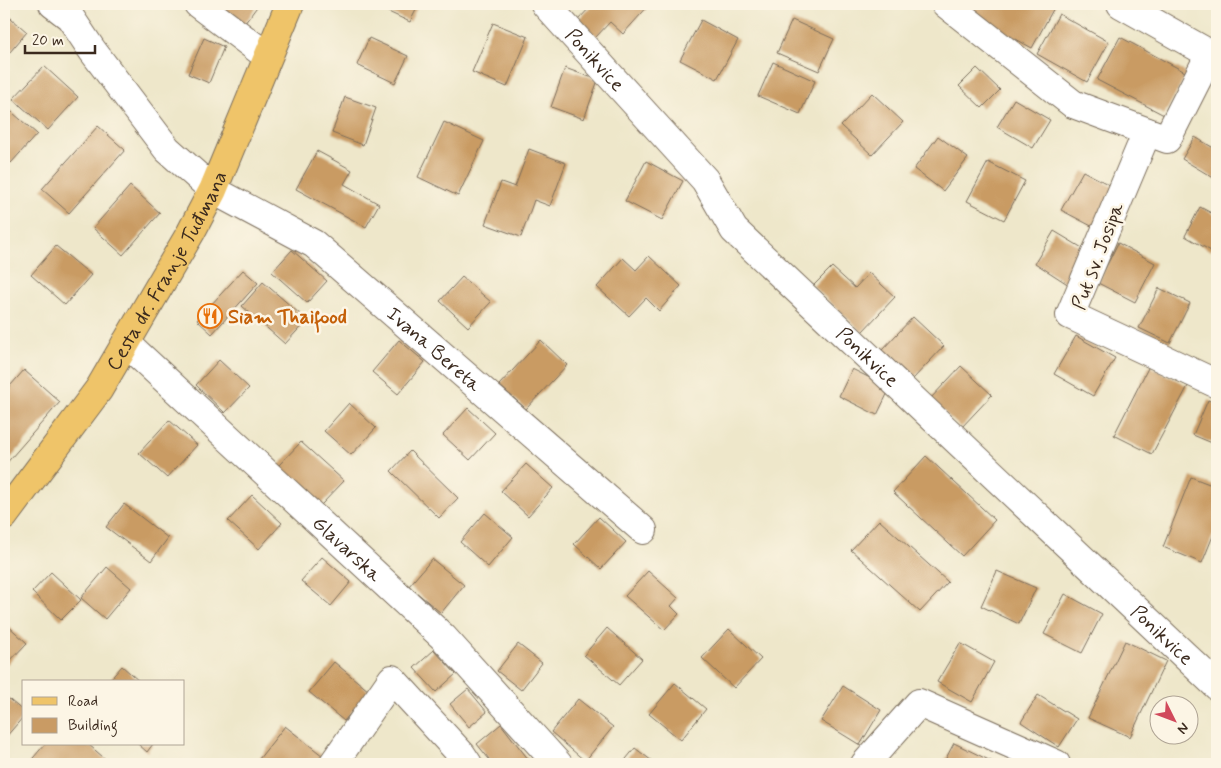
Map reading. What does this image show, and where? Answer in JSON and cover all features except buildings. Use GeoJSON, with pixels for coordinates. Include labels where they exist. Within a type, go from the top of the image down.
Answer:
{"type":"FeatureCollection","features":[{"type":"Feature","properties":{"kind":"main road","name":"Cesta dr. Franje Tuđmana"},"geometry":{"type":"LineString","coordinates":[[4,516],[99,389],[191,232],[212,190],[290,4]]}},
{"type":"Feature","properties":{"kind":"street","name":"Ivana Bereta"},"geometry":{"type":"LineString","coordinates":[[53,4],[70,17],[92,50],[167,149],[212,190],[314,244],[643,530]]}},
{"type":"Feature","properties":{"kind":"street"},"geometry":{"type":"LineString","coordinates":[[198,4],[267,56]]}},
{"type":"Feature","properties":{"kind":"street","name":"Ponikvice"},"geometry":{"type":"LineString","coordinates":[[545,4],[705,180],[734,230],[1217,686]]}},
{"type":"Feature","properties":{"kind":"street"},"geometry":{"type":"LineString","coordinates":[[946,4],[1073,104],[1167,140],[1214,56],[1121,4]]}},
{"type":"Feature","properties":{"kind":"street","name":"Put sv. Josipa"},"geometry":{"type":"LineString","coordinates":[[1147,132],[1070,316],[1217,384]]}},
{"type":"Feature","properties":{"kind":"street","name":"Glavarska"},"geometry":{"type":"LineString","coordinates":[[126,343],[443,637],[558,764]]}},
{"type":"Feature","properties":{"kind":"street"},"geometry":{"type":"LineString","coordinates":[[333,764],[392,679],[462,755],[468,764]]}},
{"type":"Feature","properties":{"kind":"street"},"geometry":{"type":"LineString","coordinates":[[865,764],[918,703],[1056,764]]}},
{"type":"Feature","properties":{"kind":"place","name":"Siam Thaifood"},"geometry":{"type":"Point","coordinates":[210,316]}}]}
